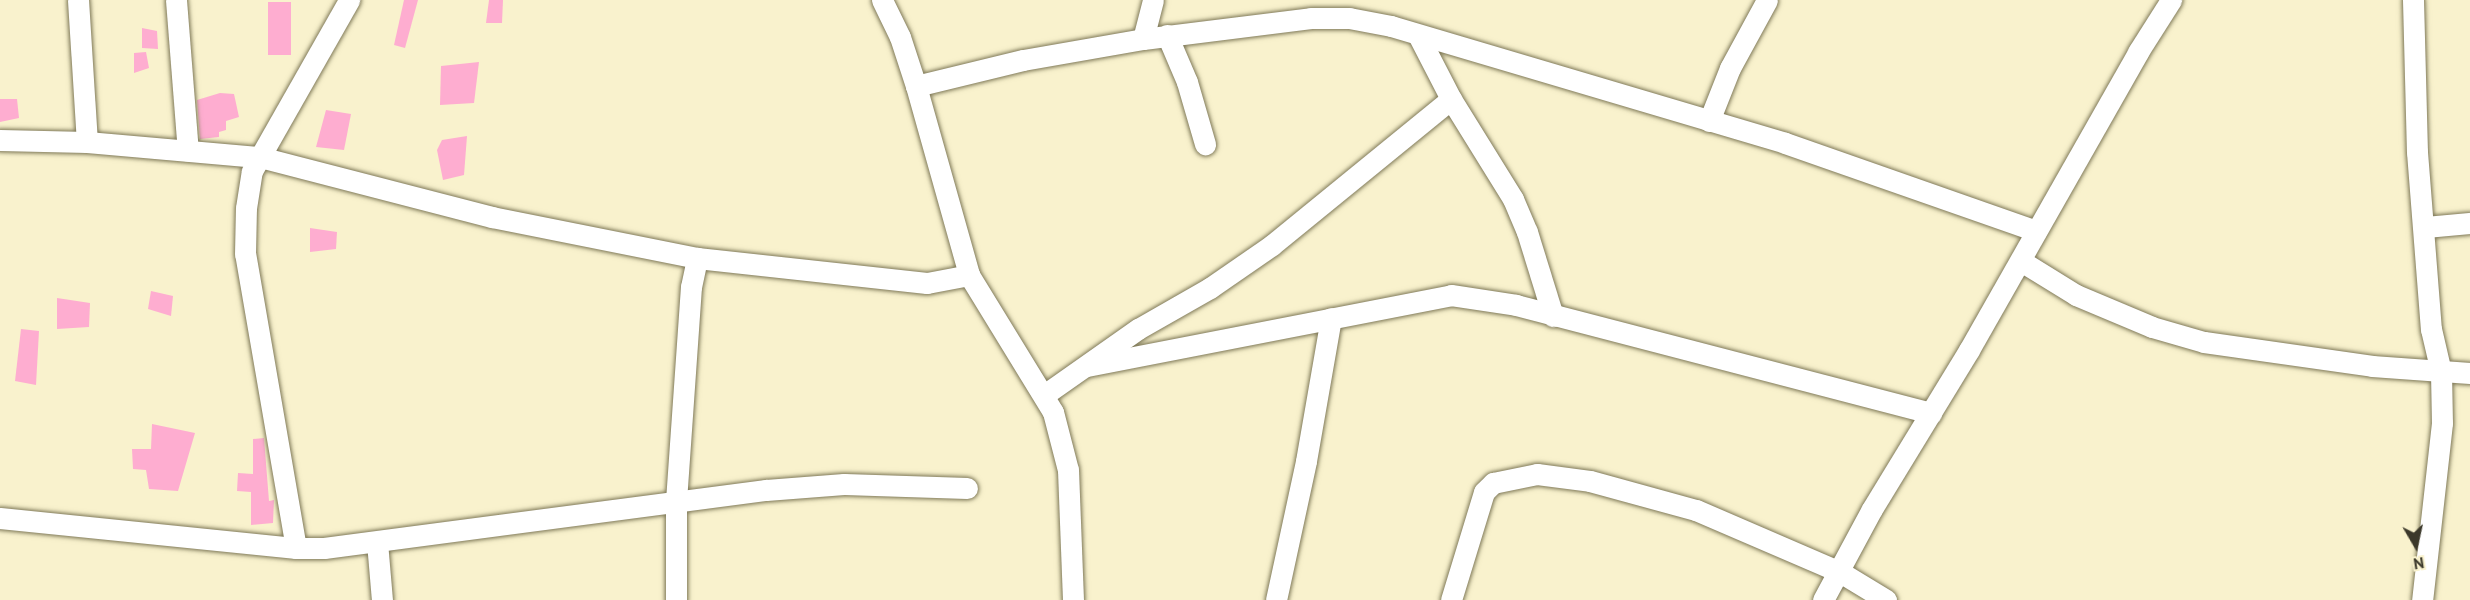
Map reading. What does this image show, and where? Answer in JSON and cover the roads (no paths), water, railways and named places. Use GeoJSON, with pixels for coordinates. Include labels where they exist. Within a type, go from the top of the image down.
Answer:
{"type":"FeatureCollection","features":[{"type":"Feature","properties":{"kind":"street"},"geometry":{"type":"LineString","coordinates":[[78,0],[87,142]]}},
{"type":"Feature","properties":{"kind":"street"},"geometry":{"type":"LineString","coordinates":[[176,0],[188,151]]}},
{"type":"Feature","properties":{"kind":"street"},"geometry":{"type":"LineString","coordinates":[[296,548],[244,254],[249,179],[349,0]]}},
{"type":"Feature","properties":{"kind":"street"},"geometry":{"type":"LineString","coordinates":[[882,0],[900,37],[916,86],[969,275],[1053,412],[1068,470],[1073,600]]}},
{"type":"Feature","properties":{"kind":"street"},"geometry":{"type":"LineString","coordinates":[[1143,39],[1153,0]]}},
{"type":"Feature","properties":{"kind":"street"},"geometry":{"type":"LineString","coordinates":[[1709,121],[1738,51],[1767,0]]}},
{"type":"Feature","properties":{"kind":"street"},"geometry":{"type":"LineString","coordinates":[[1823,600],[1840,572],[1872,508],[1932,413],[2171,0]]}},
{"type":"Feature","properties":{"kind":"street"},"geometry":{"type":"LineString","coordinates":[[2413,0],[2417,152],[2425,226],[2431,329],[2441,372],[2442,423],[2422,600]]}},
{"type":"Feature","properties":{"kind":"street"},"geometry":{"type":"LineString","coordinates":[[916,86],[1023,60],[1143,39],[1311,18],[1371,21],[1709,121],[2036,231]]}},
{"type":"Feature","properties":{"kind":"street"},"geometry":{"type":"LineString","coordinates":[[1418,34],[1451,99],[1513,199],[1527,232],[1553,316]]}},
{"type":"Feature","properties":{"kind":"street"},"geometry":{"type":"LineString","coordinates":[[1167,36],[1187,82],[1205,144]]}},
{"type":"Feature","properties":{"kind":"street"},"geometry":{"type":"LineString","coordinates":[[1044,395],[1272,245],[1451,99]]}},
{"type":"Feature","properties":{"kind":"street"},"geometry":{"type":"LineString","coordinates":[[0,140],[87,142],[260,158],[481,215],[697,258],[917,282],[969,275]]}},
{"type":"Feature","properties":{"kind":"street"},"geometry":{"type":"LineString","coordinates":[[2425,226],[2470,223]]}},
{"type":"Feature","properties":{"kind":"street"},"geometry":{"type":"LineString","coordinates":[[676,600],[676,501],[691,287],[697,258]]}},
{"type":"Feature","properties":{"kind":"street"},"geometry":{"type":"LineString","coordinates":[[2020,261],[2076,295],[2151,327],[2204,342],[2441,372],[2470,373]]}},
{"type":"Feature","properties":{"kind":"street"},"geometry":{"type":"LineString","coordinates":[[1088,366],[1451,296],[1484,298],[1932,413]]}},
{"type":"Feature","properties":{"kind":"street"},"geometry":{"type":"LineString","coordinates":[[1276,600],[1306,461],[1331,318]]}},
{"type":"Feature","properties":{"kind":"street"},"geometry":{"type":"LineString","coordinates":[[1451,600],[1484,492],[1493,483],[1537,474],[1590,481],[1696,510],[1840,572],[1886,600]]}},
{"type":"Feature","properties":{"kind":"street"},"geometry":{"type":"LineString","coordinates":[[0,518],[296,548],[377,542],[676,501],[844,484],[967,488]]}},
{"type":"Feature","properties":{"kind":"street"},"geometry":{"type":"LineString","coordinates":[[377,542],[381,600]]}}]}
